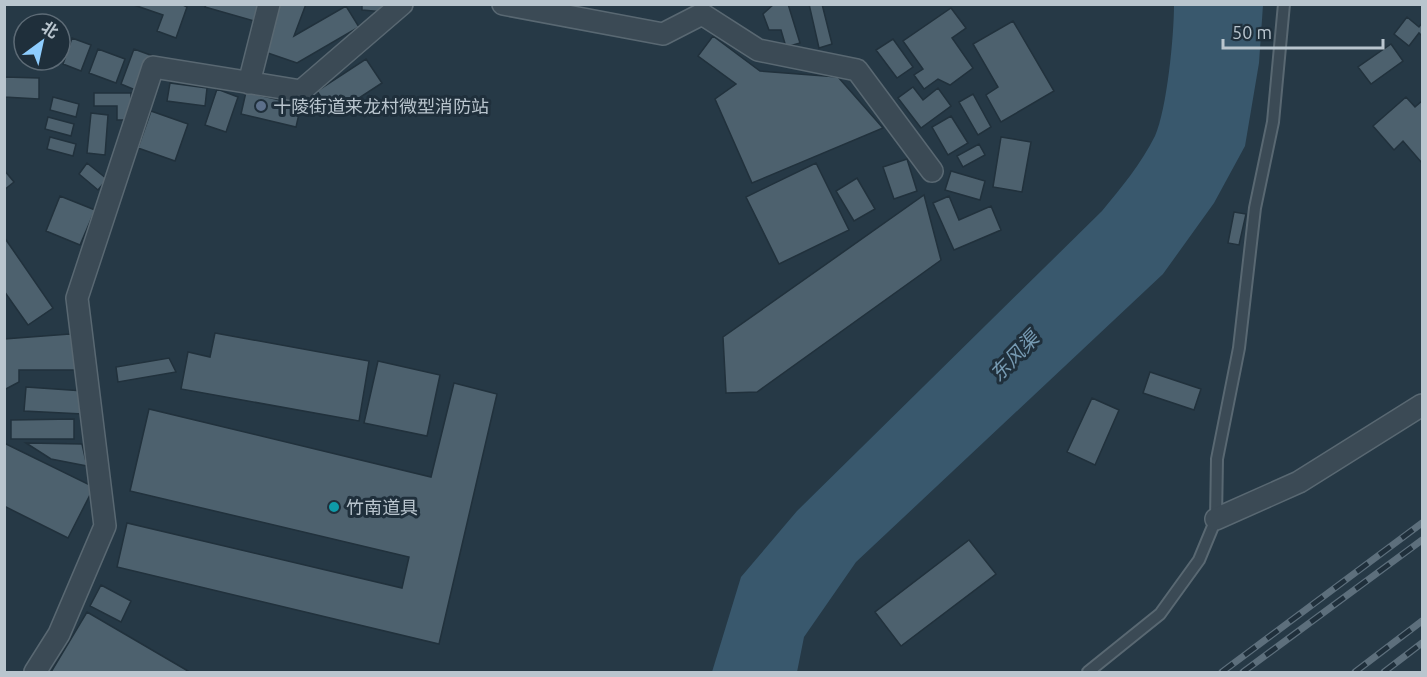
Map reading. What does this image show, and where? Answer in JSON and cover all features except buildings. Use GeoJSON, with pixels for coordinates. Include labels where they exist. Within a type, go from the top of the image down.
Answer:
{"type":"FeatureCollection","features":[{"type":"Feature","properties":{"kind":"street"},"geometry":{"type":"LineString","coordinates":[[249,83],[269,4]]}},
{"type":"Feature","properties":{"kind":"street"},"geometry":{"type":"LineString","coordinates":[[35,672],[59,634],[105,526],[77,298],[153,67],[301,91],[402,4]]}},
{"type":"Feature","properties":{"kind":"street"},"geometry":{"type":"LineString","coordinates":[[502,4],[663,34],[702,14],[758,50],[857,70],[932,171]]}},
{"type":"Feature","properties":{"kind":"street"},"geometry":{"type":"LineString","coordinates":[[1216,519],[1299,482],[1422,405]]}},
{"type":"Feature","properties":{"kind":"lane"},"geometry":{"type":"LineString","coordinates":[[1088,672],[1160,614],[1199,560],[1216,519],[1217,459],[1239,348],[1255,208],[1273,122],[1284,4]]}},
{"type":"Feature","properties":{"kind":"water","name":"东风渠"},"geometry":{"type":"Polygon","coordinates":[[[1174,5],[1263,5],[1259,63],[1245,146],[1214,203],[1163,274],[856,562],[804,637],[797,672],[712,672],[741,577],[797,511],[1102,211],[1137,166],[1155,136],[1163,108],[1173,35],[1174,5]]]}},
{"type":"Feature","properties":{"kind":"railway"},"geometry":{"type":"LineString","coordinates":[[1222,672],[1422,523]]}},
{"type":"Feature","properties":{"kind":"railway"},"geometry":{"type":"LineString","coordinates":[[1243,672],[1422,540]]}},
{"type":"Feature","properties":{"kind":"railway"},"geometry":{"type":"LineString","coordinates":[[1355,672],[1422,621]]}},
{"type":"Feature","properties":{"kind":"railway"},"geometry":{"type":"LineString","coordinates":[[1384,672],[1422,643]]}},
{"type":"Feature","properties":{"kind":"place","name":"十陵街道来龙村微型消防站"},"geometry":{"type":"Point","coordinates":[261,106]}},
{"type":"Feature","properties":{"kind":"place","name":"竹南道具"},"geometry":{"type":"Point","coordinates":[334,507]}}]}
